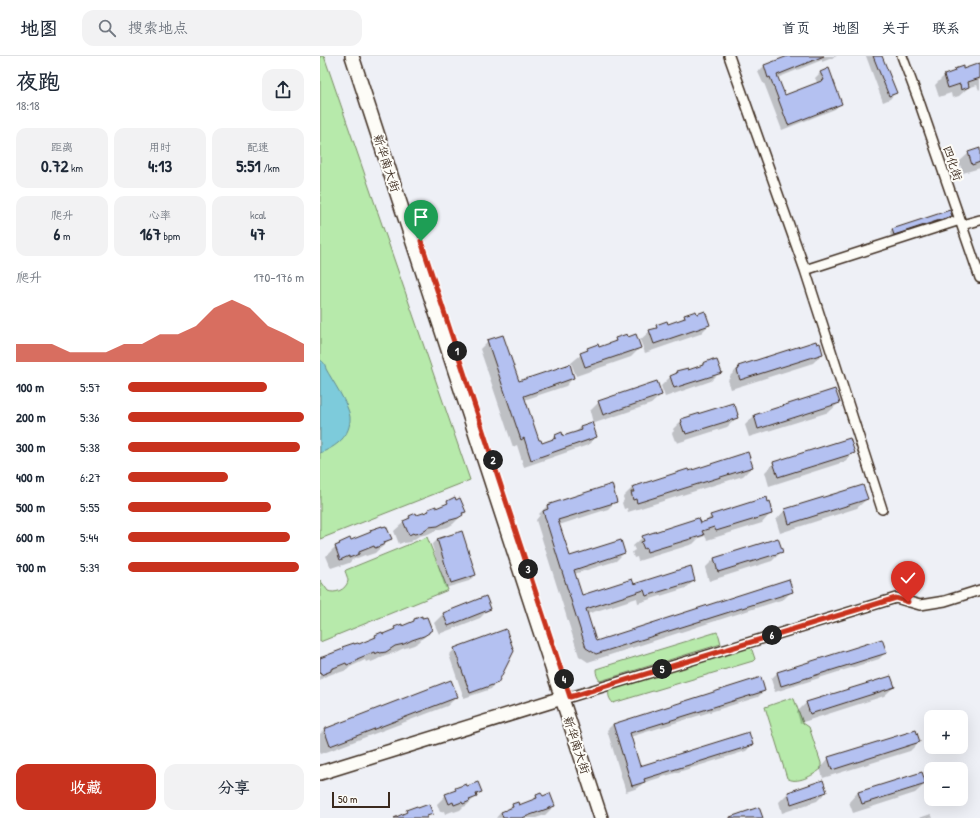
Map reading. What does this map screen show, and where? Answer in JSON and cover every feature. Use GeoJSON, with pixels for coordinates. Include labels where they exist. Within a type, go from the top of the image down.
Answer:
{"type":"FeatureCollection","features":[{"type":"Feature","properties":{"kind":"main road","name":"新华南大街"},"geometry":{"type":"LineString","coordinates":[[352,56],[566,697],[609,818]]}},
{"type":"Feature","properties":{"kind":"main road","name":"新华南大街"},"geometry":{"type":"LineString","coordinates":[[361,56],[566,697],[601,818]]}},
{"type":"Feature","properties":{"kind":"main road"},"geometry":{"type":"LineString","coordinates":[[320,773],[566,697]]}},
{"type":"Feature","properties":{"kind":"street"},"geometry":{"type":"LineString","coordinates":[[729,56],[805,270],[882,509]]}},
{"type":"Feature","properties":{"kind":"street","name":"四化街"},"geometry":{"type":"LineString","coordinates":[[902,56],[980,278]]}},
{"type":"Feature","properties":{"kind":"street"},"geometry":{"type":"LineString","coordinates":[[805,270],[961,222],[980,220]]}},
{"type":"Feature","properties":{"kind":"street"},"geometry":{"type":"LineString","coordinates":[[566,697],[896,598],[920,605],[945,601],[980,590]]}},
{"type":"Feature","properties":{"kind":"green space"},"geometry":{"type":"Polygon","coordinates":[[[320,56],[324,56],[470,480],[320,539],[320,56]]]}},
{"type":"Feature","properties":{"kind":"green space"},"geometry":{"type":"Polygon","coordinates":[[[427,537],[448,590],[320,642],[320,580],[328,591],[334,592],[343,589],[348,581],[346,570],[427,537]]]}},
{"type":"Feature","properties":{"kind":"green space"},"geometry":{"type":"Polygon","coordinates":[[[717,632],[721,644],[600,681],[597,675],[596,669],[717,632]]]}},
{"type":"Feature","properties":{"kind":"green space"},"geometry":{"type":"Polygon","coordinates":[[[749,647],[752,650],[755,659],[753,661],[613,703],[609,697],[609,690],[749,647]]]}},
{"type":"Feature","properties":{"kind":"green space"},"geometry":{"type":"Polygon","coordinates":[[[791,698],[794,699],[803,723],[809,727],[821,763],[821,769],[800,780],[791,780],[787,778],[765,707],[791,698]]]}},
{"type":"Feature","properties":{"kind":"water"},"geometry":{"type":"Polygon","coordinates":[[[320,360],[324,363],[344,399],[349,412],[350,424],[345,435],[337,444],[320,453],[320,360]]]}},
{"type":"Feature","properties":{"kind":"building"},"geometry":{"type":"Polygon","coordinates":[[[788,56],[824,56],[777,75],[785,95],[824,80],[820,72],[829,68],[842,104],[788,125],[764,65],[788,56]]]}},
{"type":"Feature","properties":{"kind":"building"},"geometry":{"type":"Polygon","coordinates":[[[873,56],[882,56],[897,93],[889,96],[873,56]]]}},
{"type":"Feature","properties":{"kind":"building"},"geometry":{"type":"Polygon","coordinates":[[[980,63],[980,78],[968,82],[969,87],[961,90],[960,84],[948,88],[944,75],[963,66],[963,69],[980,63]]]}},
{"type":"Feature","properties":{"kind":"building"},"geometry":{"type":"Polygon","coordinates":[[[980,148],[980,162],[972,165],[968,152],[980,148]]]}},
{"type":"Feature","properties":{"kind":"building"},"geometry":{"type":"Polygon","coordinates":[[[950,210],[952,216],[894,235],[892,229],[950,210]]]}},
{"type":"Feature","properties":{"kind":"building"},"geometry":{"type":"Polygon","coordinates":[[[696,311],[697,314],[705,311],[710,325],[654,344],[649,330],[657,328],[656,325],[667,321],[668,324],[685,318],[684,315],[696,311]]]}},
{"type":"Feature","properties":{"kind":"building"},"geometry":{"type":"Polygon","coordinates":[[[627,334],[628,337],[636,334],[641,348],[585,367],[580,353],[588,350],[587,348],[598,344],[599,347],[616,341],[615,338],[627,334]]]}},
{"type":"Feature","properties":{"kind":"building"},"geometry":{"type":"Polygon","coordinates":[[[503,335],[519,381],[570,364],[574,378],[524,396],[539,440],[541,440],[542,443],[556,438],[555,435],[562,432],[563,436],[582,430],[580,426],[592,422],[597,437],[531,460],[524,438],[521,440],[487,340],[503,335]]]}},
{"type":"Feature","properties":{"kind":"building"},"geometry":{"type":"Polygon","coordinates":[[[816,341],[817,344],[820,343],[823,354],[740,380],[737,370],[739,369],[738,366],[816,341]]]}},
{"type":"Feature","properties":{"kind":"building"},"geometry":{"type":"Polygon","coordinates":[[[713,359],[713,361],[717,360],[722,373],[674,388],[670,376],[677,373],[676,371],[688,368],[688,370],[703,365],[703,363],[713,359]]]}},
{"type":"Feature","properties":{"kind":"building"},"geometry":{"type":"Polygon","coordinates":[[[657,381],[662,395],[603,415],[598,401],[657,381]]]}},
{"type":"Feature","properties":{"kind":"building"},"geometry":{"type":"Polygon","coordinates":[[[835,389],[840,403],[758,429],[754,415],[835,389]]]}},
{"type":"Feature","properties":{"kind":"building"},"geometry":{"type":"Polygon","coordinates":[[[733,403],[734,406],[735,405],[738,418],[686,434],[685,431],[684,432],[681,419],[733,403]]]}},
{"type":"Feature","properties":{"kind":"building"},"geometry":{"type":"Polygon","coordinates":[[[850,438],[855,453],[778,477],[773,462],[850,438]]]}},
{"type":"Feature","properties":{"kind":"building"},"geometry":{"type":"Polygon","coordinates":[[[748,452],[753,467],[637,503],[636,499],[633,500],[631,492],[634,492],[632,487],[748,452]]]}},
{"type":"Feature","properties":{"kind":"building"},"geometry":{"type":"Polygon","coordinates":[[[612,484],[617,502],[558,520],[570,556],[621,540],[625,553],[574,570],[582,595],[632,579],[634,584],[691,566],[695,581],[646,596],[644,590],[586,609],[596,641],[789,579],[793,592],[596,654],[586,648],[543,511],[548,509],[547,505],[612,484]]]}},
{"type":"Feature","properties":{"kind":"building"},"geometry":{"type":"Polygon","coordinates":[[[863,485],[868,499],[789,524],[785,509],[863,485]]]}},
{"type":"Feature","properties":{"kind":"building"},"geometry":{"type":"Polygon","coordinates":[[[455,497],[456,500],[460,498],[466,512],[462,513],[463,515],[438,526],[429,527],[420,533],[413,533],[409,535],[403,521],[410,518],[409,516],[416,513],[417,515],[429,511],[428,509],[436,506],[436,508],[448,503],[447,501],[455,497]]]}},
{"type":"Feature","properties":{"kind":"building"},"geometry":{"type":"Polygon","coordinates":[[[767,497],[768,502],[770,501],[772,514],[716,531],[714,527],[702,531],[704,535],[647,552],[646,548],[644,549],[641,542],[644,541],[642,536],[698,518],[700,523],[712,519],[710,515],[767,497]]]}},
{"type":"Feature","properties":{"kind":"building"},"geometry":{"type":"Polygon","coordinates":[[[386,526],[392,539],[384,542],[385,544],[375,548],[374,546],[359,552],[359,554],[340,560],[335,546],[350,538],[351,540],[371,532],[370,530],[386,526]]]}},
{"type":"Feature","properties":{"kind":"building"},"geometry":{"type":"Polygon","coordinates":[[[462,531],[476,575],[451,583],[437,539],[462,531]]]}},
{"type":"Feature","properties":{"kind":"building"},"geometry":{"type":"Polygon","coordinates":[[[778,538],[783,552],[718,572],[714,558],[778,538]]]}},
{"type":"Feature","properties":{"kind":"building"},"geometry":{"type":"Polygon","coordinates":[[[486,596],[491,609],[448,626],[443,613],[486,596]]]}},
{"type":"Feature","properties":{"kind":"building"},"geometry":{"type":"Polygon","coordinates":[[[422,616],[422,618],[427,617],[432,630],[424,636],[395,646],[386,652],[379,652],[375,654],[374,652],[347,665],[346,663],[331,669],[331,671],[321,675],[320,658],[343,649],[342,647],[354,643],[359,644],[376,637],[375,635],[382,632],[383,634],[395,629],[394,627],[402,624],[402,626],[422,616]]]}},
{"type":"Feature","properties":{"kind":"building"},"geometry":{"type":"Polygon","coordinates":[[[506,629],[514,651],[498,683],[470,693],[454,648],[506,629]]]}},
{"type":"Feature","properties":{"kind":"building"},"geometry":{"type":"Polygon","coordinates":[[[882,639],[887,653],[781,686],[777,672],[882,639]]]}},
{"type":"Feature","properties":{"kind":"building"},"geometry":{"type":"Polygon","coordinates":[[[891,676],[895,687],[810,714],[806,702],[891,676]]]}},
{"type":"Feature","properties":{"kind":"building"},"geometry":{"type":"Polygon","coordinates":[[[761,677],[765,691],[630,733],[640,766],[749,732],[753,745],[644,779],[645,782],[632,786],[613,724],[761,677]]]}},
{"type":"Feature","properties":{"kind":"building"},"geometry":{"type":"Polygon","coordinates":[[[451,680],[458,697],[330,746],[324,729],[451,680]]]}},
{"type":"Feature","properties":{"kind":"building"},"geometry":{"type":"Polygon","coordinates":[[[916,730],[920,742],[832,770],[828,757],[916,730]]]}},
{"type":"Feature","properties":{"kind":"building"},"geometry":{"type":"Polygon","coordinates":[[[922,772],[924,778],[924,785],[862,804],[858,792],[922,772]]]}},
{"type":"Feature","properties":{"kind":"building"},"geometry":{"type":"Polygon","coordinates":[[[823,780],[827,792],[791,804],[788,792],[823,780]]]}},
{"type":"Feature","properties":{"kind":"building"},"geometry":{"type":"Polygon","coordinates":[[[478,782],[482,792],[476,794],[477,797],[463,804],[462,802],[454,805],[453,802],[449,804],[445,794],[466,784],[467,786],[478,782]]]}},
{"type":"Feature","properties":{"kind":"building"},"geometry":{"type":"Polygon","coordinates":[[[541,793],[543,796],[550,793],[555,806],[522,818],[503,818],[501,812],[513,807],[512,804],[518,802],[519,805],[537,798],[536,795],[541,793]]]}},
{"type":"Feature","properties":{"kind":"building"},"geometry":{"type":"Polygon","coordinates":[[[429,804],[433,814],[427,816],[427,818],[394,818],[407,812],[406,810],[429,804]]]}},
{"type":"Feature","properties":{"kind":"building"},"geometry":{"type":"Polygon","coordinates":[[[759,807],[763,818],[730,818],[730,817],[759,807]]]}},
{"type":"Feature","properties":{"kind":"route"},"geometry":{"type":"LineString","coordinates":[[421,241],[570,697],[896,598],[908,602]]}}]}
